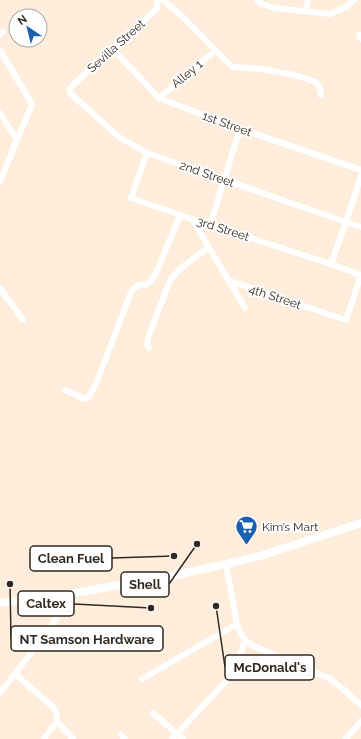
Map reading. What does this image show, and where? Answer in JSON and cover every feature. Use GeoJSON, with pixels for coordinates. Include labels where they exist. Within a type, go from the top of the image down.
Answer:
{"type":"FeatureCollection","features":[{"type":"Feature","properties":{"kind":"main road"},"geometry":{"type":"LineString","coordinates":[[0,603],[69,594],[181,574],[260,556],[361,524]]}},
{"type":"Feature","properties":{"kind":"street","name":"Sevilla Street"},"geometry":{"type":"LineString","coordinates":[[69,91],[71,87],[112,48],[158,9],[158,0]]}},
{"type":"Feature","properties":{"kind":"street"},"geometry":{"type":"LineString","coordinates":[[163,0],[182,16],[229,64],[234,67],[262,69],[294,75],[316,82],[319,86],[321,95]]}},
{"type":"Feature","properties":{"kind":"street"},"geometry":{"type":"LineString","coordinates":[[257,0],[262,4],[275,8],[330,14],[346,7],[354,0]]}},
{"type":"Feature","properties":{"kind":"street"},"geometry":{"type":"LineString","coordinates":[[306,12],[308,0]]}},
{"type":"Feature","properties":{"kind":"street","name":"1st Street"},"geometry":{"type":"LineString","coordinates":[[112,48],[159,98],[240,129],[361,170]]}},
{"type":"Feature","properties":{"kind":"street"},"geometry":{"type":"LineString","coordinates":[[0,50],[32,104],[17,140],[1,172],[0,181]]}},
{"type":"Feature","properties":{"kind":"street","name":"Alley 1"},"geometry":{"type":"LineString","coordinates":[[159,98],[216,50]]}},
{"type":"Feature","properties":{"kind":"street","name":"2nd Street"},"geometry":{"type":"LineString","coordinates":[[69,91],[119,137],[147,153],[361,227]]}},
{"type":"Feature","properties":{"kind":"street"},"geometry":{"type":"LineString","coordinates":[[0,113],[17,140]]}},
{"type":"Feature","properties":{"kind":"street"},"geometry":{"type":"LineString","coordinates":[[210,225],[240,129]]}},
{"type":"Feature","properties":{"kind":"street","name":"3rd Street"},"geometry":{"type":"LineString","coordinates":[[147,153],[131,198],[331,264],[360,276]]}},
{"type":"Feature","properties":{"kind":"street"},"geometry":{"type":"LineString","coordinates":[[331,264],[361,176]]}},
{"type":"Feature","properties":{"kind":"street"},"geometry":{"type":"LineString","coordinates":[[65,390],[85,400],[88,398],[96,384],[132,290],[139,285],[147,284],[151,281],[157,271],[180,215]]}},
{"type":"Feature","properties":{"kind":"street"},"geometry":{"type":"LineString","coordinates":[[192,219],[245,308]]}},
{"type":"Feature","properties":{"kind":"street"},"geometry":{"type":"LineString","coordinates":[[149,348],[147,344],[148,338],[170,280],[181,268],[209,247]]}},
{"type":"Feature","properties":{"kind":"street","name":"4th Street"},"geometry":{"type":"LineString","coordinates":[[230,281],[346,320],[360,276]]}},
{"type":"Feature","properties":{"kind":"street"},"geometry":{"type":"LineString","coordinates":[[0,288],[23,320]]}},
{"type":"Feature","properties":{"kind":"street"},"geometry":{"type":"LineString","coordinates":[[226,564],[237,624],[245,640],[278,658],[328,678],[361,705]]}},
{"type":"Feature","properties":{"kind":"street"},"geometry":{"type":"LineString","coordinates":[[0,693],[52,626],[69,594]]}},
{"type":"Feature","properties":{"kind":"street"},"geometry":{"type":"LineString","coordinates":[[142,679],[237,624]]}},
{"type":"Feature","properties":{"kind":"street"},"geometry":{"type":"LineString","coordinates":[[172,739],[231,676],[237,664],[245,640]]}},
{"type":"Feature","properties":{"kind":"street"},"geometry":{"type":"LineString","coordinates":[[15,674],[54,708],[57,721],[73,739]]}},
{"type":"Feature","properties":{"kind":"street"},"geometry":{"type":"LineString","coordinates":[[153,713],[183,739]]}},
{"type":"Feature","properties":{"kind":"street"},"geometry":{"type":"LineString","coordinates":[[44,739],[57,721]]}},
{"type":"Feature","properties":{"kind":"street"},"geometry":{"type":"LineString","coordinates":[[346,739],[361,721]]}},
{"type":"Feature","properties":{"kind":"place","name":"Shell"},"geometry":{"type":"Point","coordinates":[197,544]}},
{"type":"Feature","properties":{"kind":"place","name":"Kim’s Mart"},"geometry":{"type":"Point","coordinates":[247,546]}},
{"type":"Feature","properties":{"kind":"place","name":"Clean Fuel"},"geometry":{"type":"Point","coordinates":[174,556]}},
{"type":"Feature","properties":{"kind":"place","name":"NT Samson Hardware"},"geometry":{"type":"Point","coordinates":[10,584]}},
{"type":"Feature","properties":{"kind":"place","name":"McDonald's"},"geometry":{"type":"Point","coordinates":[216,606]}},
{"type":"Feature","properties":{"kind":"place","name":"Caltex"},"geometry":{"type":"Point","coordinates":[151,608]}}]}
